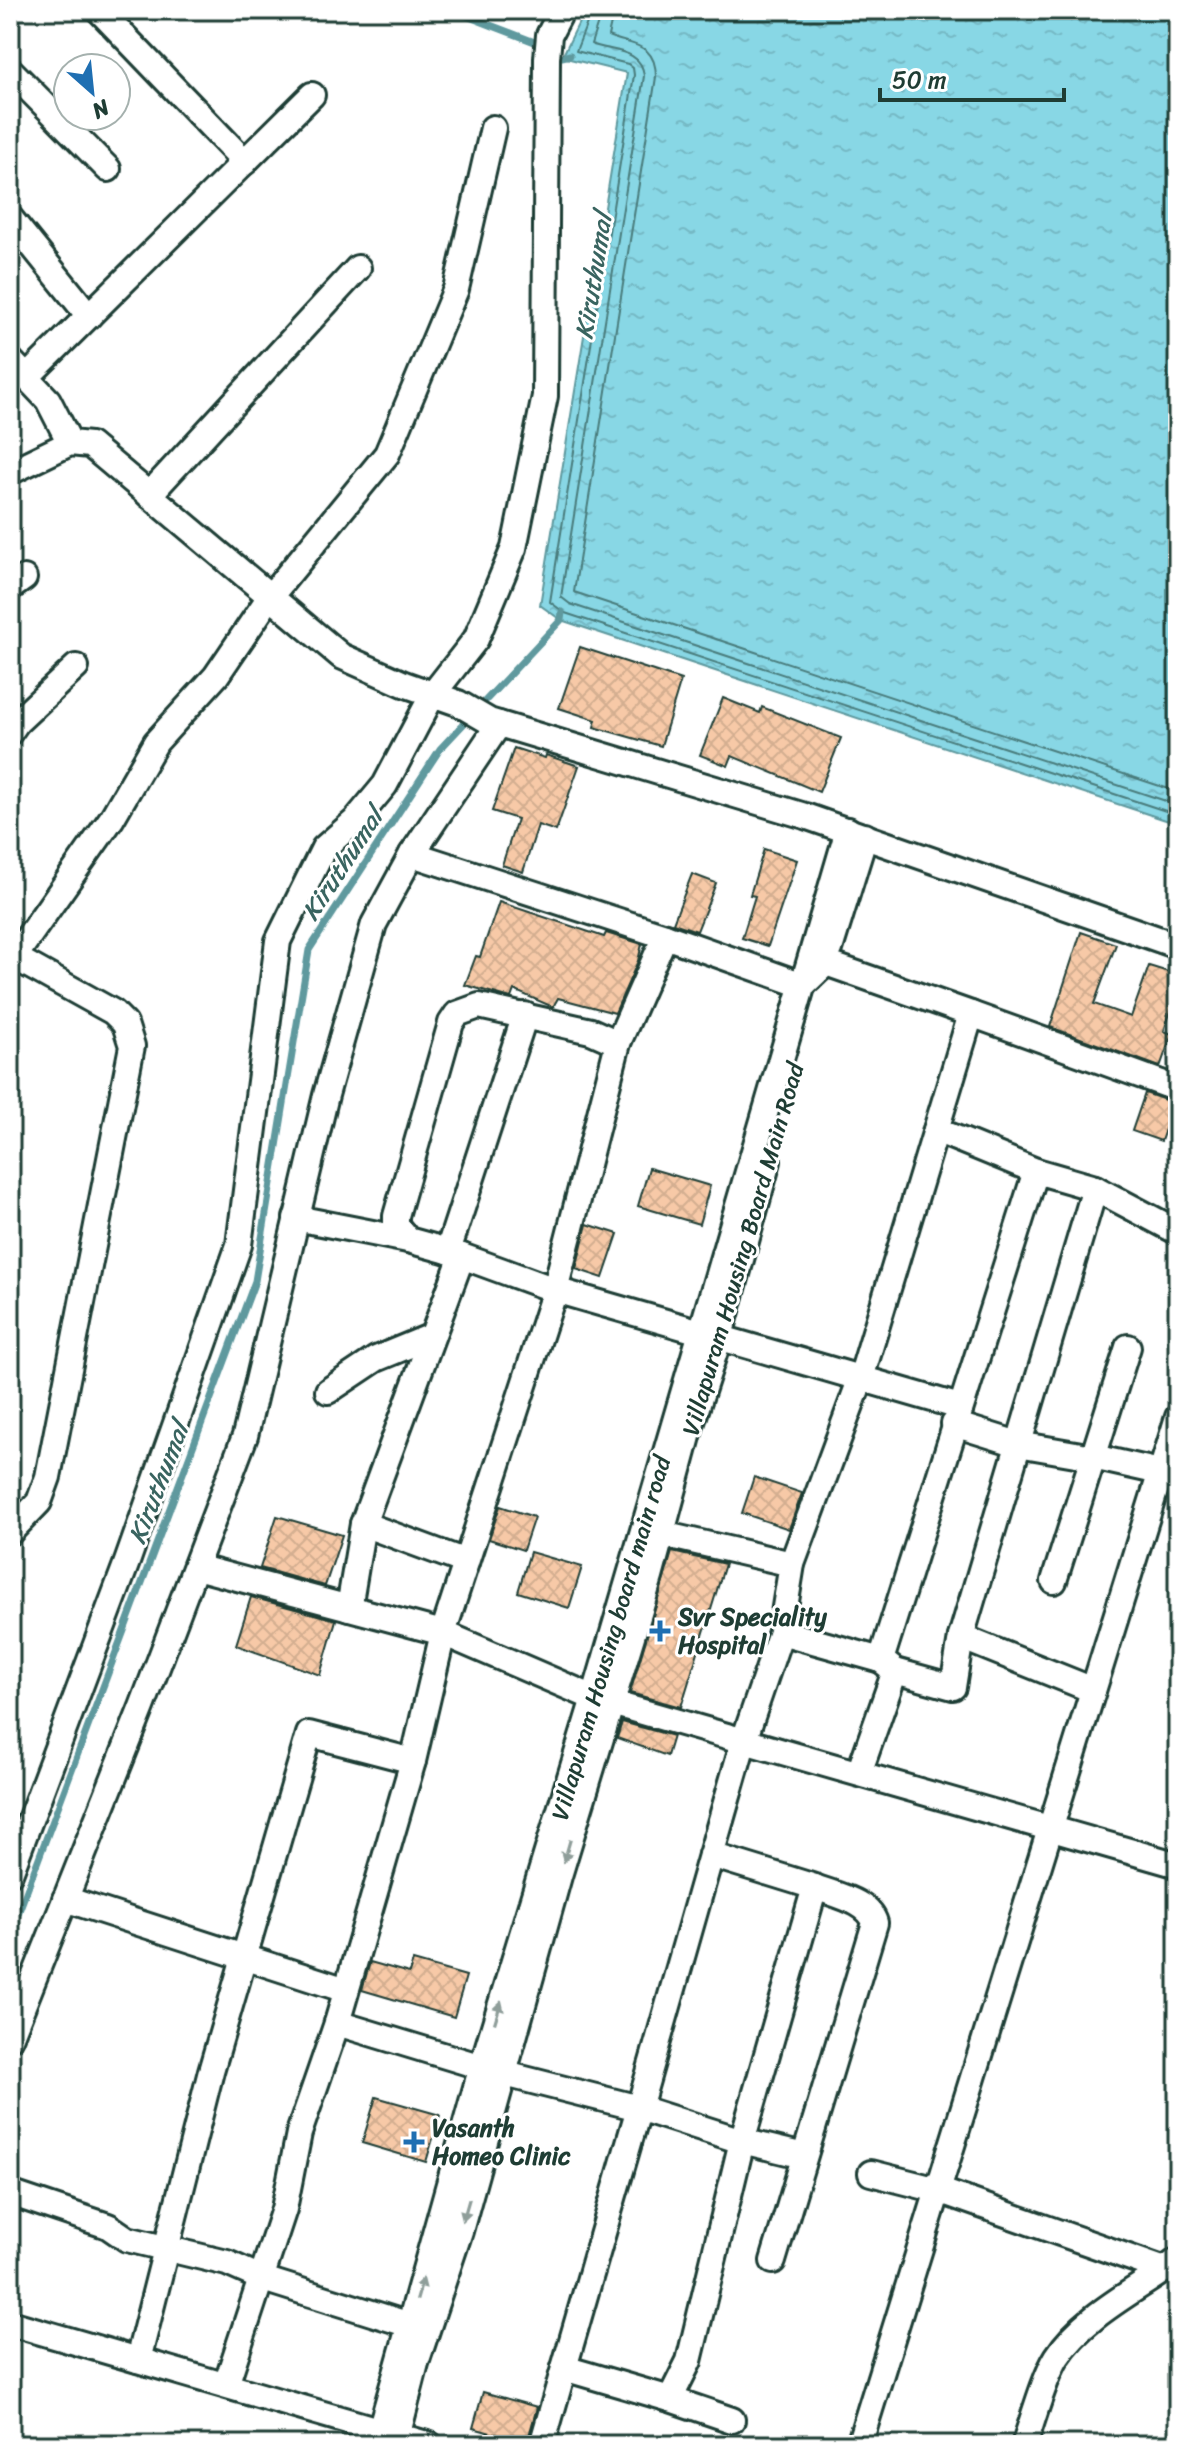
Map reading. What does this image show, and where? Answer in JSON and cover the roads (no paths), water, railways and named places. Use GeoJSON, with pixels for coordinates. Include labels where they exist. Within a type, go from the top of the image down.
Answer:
{"type":"FeatureCollection","features":[{"type":"Feature","properties":{"kind":"street"},"geometry":{"type":"LineString","coordinates":[[99,10],[245,162]]}},
{"type":"Feature","properties":{"kind":"street"},"geometry":{"type":"LineString","coordinates":[[10,1873],[127,1562],[239,1245],[278,941],[324,848],[355,821],[385,785],[433,694],[476,639],[514,548],[545,396],[555,25]]}},
{"type":"Feature","properties":{"kind":"street"},"geometry":{"type":"LineString","coordinates":[[10,70],[108,169]]}},
{"type":"Feature","properties":{"kind":"street"},"geometry":{"type":"LineString","coordinates":[[70,443],[48,400],[19,368],[89,316],[312,95]]}},
{"type":"Feature","properties":{"kind":"street"},"geometry":{"type":"LineString","coordinates":[[10,1532],[39,1502],[48,1477],[132,1046],[125,1024],[113,1012],[15,947],[112,818],[156,742],[216,676],[269,598],[387,454],[456,289],[493,128]]}},
{"type":"Feature","properties":{"kind":"street"},"geometry":{"type":"LineString","coordinates":[[10,218],[89,316]]}},
{"type":"Feature","properties":{"kind":"street"},"geometry":{"type":"LineString","coordinates":[[149,495],[358,268]]}},
{"type":"Feature","properties":{"kind":"street"},"geometry":{"type":"LineString","coordinates":[[10,472],[70,443],[90,445],[341,656],[458,703],[494,723],[856,833],[1178,946]]}},
{"type":"Feature","properties":{"kind":"street"},"geometry":{"type":"LineString","coordinates":[[10,732],[76,667]]}},
{"type":"Feature","properties":{"kind":"street"},"geometry":{"type":"LineString","coordinates":[[10,2038],[245,1436],[326,1095],[374,924],[412,854],[494,723]]}},
{"type":"Feature","properties":{"kind":"street","name":"Villapuram Housing Board Main Road"},"geometry":{"type":"LineString","coordinates":[[603,1699],[662,1534],[711,1333],[777,1129],[826,963],[856,833]]}},
{"type":"Feature","properties":{"kind":"street","name":"Villapuram Housing board main road"},"geometry":{"type":"LineString","coordinates":[[387,2439],[410,2325],[494,2070],[711,1333],[803,985],[856,833]]}},
{"type":"Feature","properties":{"kind":"street"},"geometry":{"type":"LineString","coordinates":[[412,854],[665,936],[803,985],[826,963],[1178,1089]]}},
{"type":"Feature","properties":{"kind":"street"},"geometry":{"type":"LineString","coordinates":[[226,2385],[284,2209],[299,2133],[337,2023],[413,1761],[443,1633],[555,1290],[618,1043],[665,936]]}},
{"type":"Feature","properties":{"kind":"street"},"geometry":{"type":"LineString","coordinates":[[408,1240],[396,1225],[396,1216],[451,1023],[457,1014],[479,1006],[591,1031],[618,1043]]}},
{"type":"Feature","properties":{"kind":"street"},"geometry":{"type":"LineString","coordinates":[[542,2445],[744,1740],[781,1632],[792,1564],[861,1378],[971,1014]]}},
{"type":"Feature","properties":{"kind":"street"},"geometry":{"type":"LineString","coordinates":[[349,1608],[363,1524],[432,1336],[525,1015]]}},
{"type":"Feature","properties":{"kind":"street"},"geometry":{"type":"LineString","coordinates":[[936,1130],[1036,1171],[1095,1188],[1178,1232]]}},
{"type":"Feature","properties":{"kind":"street"},"geometry":{"type":"LineString","coordinates":[[859,1773],[957,1415],[1036,1171]]}},
{"type":"Feature","properties":{"kind":"street"},"geometry":{"type":"LineString","coordinates":[[781,1632],[953,1687],[961,1637],[1095,1188]]}},
{"type":"Feature","properties":{"kind":"street"},"geometry":{"type":"LineString","coordinates":[[296,1218],[408,1240],[455,1253],[555,1290],[861,1378],[957,1415],[1018,1444],[1170,1474]]}},
{"type":"Feature","properties":{"kind":"street"},"geometry":{"type":"LineString","coordinates":[[328,1391],[376,1359],[432,1336]]}},
{"type":"Feature","properties":{"kind":"street"},"geometry":{"type":"LineString","coordinates":[[1054,1581],[1128,1347]]}},
{"type":"Feature","properties":{"kind":"street"},"geometry":{"type":"LineString","coordinates":[[859,2445],[1093,1690],[1170,1474],[1178,1417]]}},
{"type":"Feature","properties":{"kind":"street"},"geometry":{"type":"LineString","coordinates":[[363,1524],[466,1562]]}},
{"type":"Feature","properties":{"kind":"street"},"geometry":{"type":"LineString","coordinates":[[662,1534],[792,1564]]}},
{"type":"Feature","properties":{"kind":"street"},"geometry":{"type":"LineString","coordinates":[[196,1567],[443,1633],[603,1699],[1178,1865]]}},
{"type":"Feature","properties":{"kind":"street"},"geometry":{"type":"LineString","coordinates":[[961,1637],[1093,1690]]}},
{"type":"Feature","properties":{"kind":"street"},"geometry":{"type":"LineString","coordinates":[[138,2360],[211,2071],[309,1734],[413,1761]]}},
{"type":"Feature","properties":{"kind":"street"},"geometry":{"type":"LineString","coordinates":[[711,1855],[815,1887],[865,1907],[873,1914],[875,1923],[773,2261]]}},
{"type":"Feature","properties":{"kind":"street"},"geometry":{"type":"LineString","coordinates":[[670,2399],[689,2361],[742,2141],[815,1887]]}},
{"type":"Feature","properties":{"kind":"street"},"geometry":{"type":"LineString","coordinates":[[65,1899],[346,1990]]}},
{"type":"Feature","properties":{"kind":"street"},"geometry":{"type":"LineString","coordinates":[[337,2023],[494,2070],[639,2108],[742,2141],[804,2156]]}},
{"type":"Feature","properties":{"kind":"street"},"geometry":{"type":"LineString","coordinates":[[387,2439],[460,2231],[494,2070]]}},
{"type":"Feature","properties":{"kind":"street"},"geometry":{"type":"LineString","coordinates":[[871,2173],[938,2190],[1171,2265]]}},
{"type":"Feature","properties":{"kind":"street"},"geometry":{"type":"LineString","coordinates":[[10,2193],[108,2226],[127,2239],[227,2263],[263,2279],[410,2325]]}},
{"type":"Feature","properties":{"kind":"street"},"geometry":{"type":"LineString","coordinates":[[1024,2445],[1056,2359],[1064,2349],[1091,2321],[1171,2265]]}},
{"type":"Feature","properties":{"kind":"street"},"geometry":{"type":"LineString","coordinates":[[10,2323],[226,2385],[387,2439],[430,2445]]}},
{"type":"Feature","properties":{"kind":"street"},"geometry":{"type":"LineString","coordinates":[[564,2368],[732,2420]]}},
{"type":"Feature","properties":{"kind":"water"},"geometry":{"type":"Polygon","coordinates":[[[585,10],[1178,10],[1178,824],[561,620],[540,605],[627,73],[562,57],[585,10]]]}},
{"type":"Feature","properties":{"kind":"waterway","name":"Kiruthumal"},"geometry":{"type":"LineString","coordinates":[[451,10],[532,41],[562,57],[570,55]]}},
{"type":"Feature","properties":{"kind":"waterway","name":"Kiruthumal"},"geometry":{"type":"LineString","coordinates":[[10,1935],[255,1281],[309,950],[440,749],[561,620],[562,612]]}},
{"type":"Feature","properties":{"kind":"place","name":"Svr Speciality Hospital"},"geometry":{"type":"Point","coordinates":[660,1631]}},
{"type":"Feature","properties":{"kind":"place","name":"Vasanth Homeo Clinic"},"geometry":{"type":"Point","coordinates":[414,2142]}}]}
